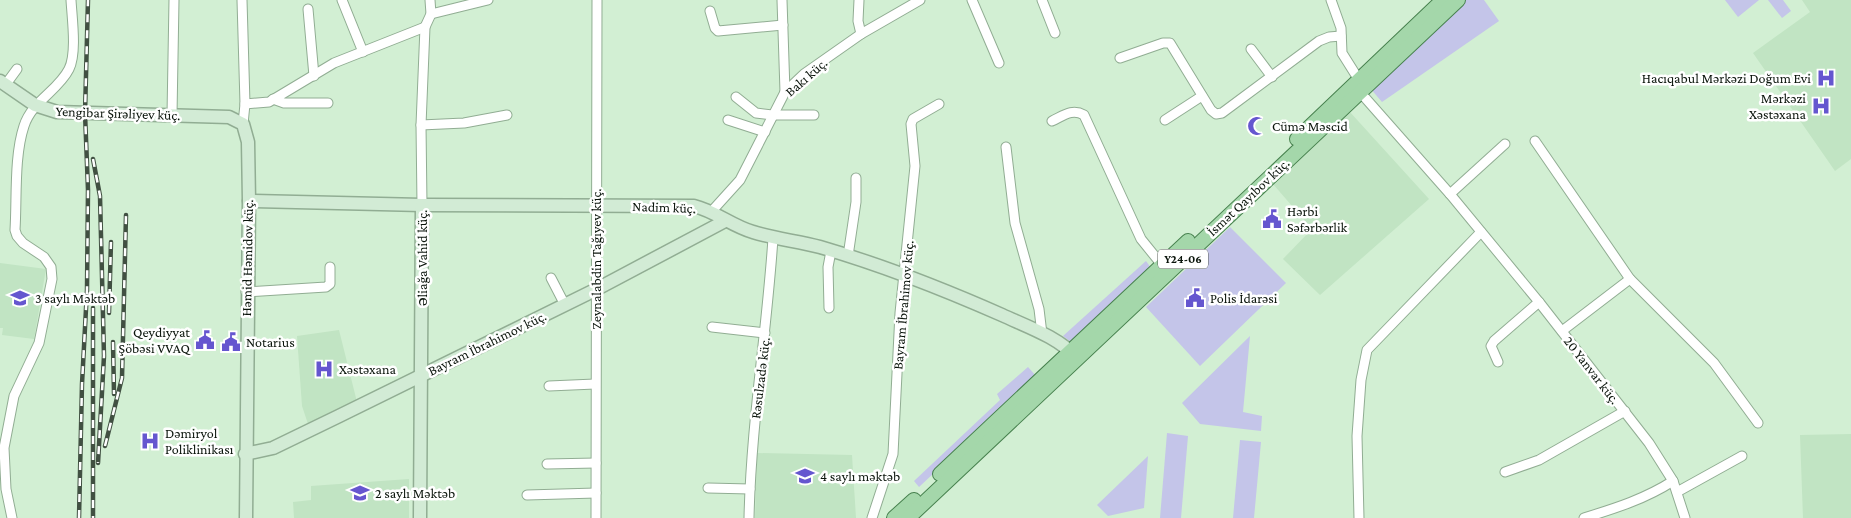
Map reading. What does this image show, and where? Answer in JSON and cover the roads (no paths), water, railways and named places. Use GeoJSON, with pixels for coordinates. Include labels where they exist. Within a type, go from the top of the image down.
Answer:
{"type":"FeatureCollection","features":[{"type":"Feature","properties":{"kind":"main road","name":"İsmət Qayıbov küç."},"geometry":{"type":"LineString","coordinates":[[894,518],[1074,355],[1360,86],[1443,0]]}},
{"type":"Feature","properties":{"kind":"main road","name":"İsmət Qayıbov küç."},"geometry":{"type":"LineString","coordinates":[[908,518],[1074,355],[1162,265],[1458,0]]}},
{"type":"Feature","properties":{"kind":"street"},"geometry":{"type":"LineString","coordinates":[[12,518],[6,489],[4,448],[14,396],[39,343],[52,280],[50,267],[44,257],[23,243],[15,230],[20,139],[24,124],[35,106],[70,68],[73,56],[71,0]]}},
{"type":"Feature","properties":{"kind":"street"},"geometry":{"type":"LineString","coordinates":[[172,115],[174,0]]}},
{"type":"Feature","properties":{"kind":"street","name":"Həmid Həmidov küç."},"geometry":{"type":"LineString","coordinates":[[242,0],[245,104],[243,124],[248,142],[249,201],[246,292],[246,518]]}},
{"type":"Feature","properties":{"kind":"street"},"geometry":{"type":"LineString","coordinates":[[342,0],[363,52]]}},
{"type":"Feature","properties":{"kind":"street","name":"Əliağa Vahid küç."},"geometry":{"type":"LineString","coordinates":[[420,518],[421,126],[425,27],[431,14],[430,0]]}},
{"type":"Feature","properties":{"kind":"street"},"geometry":{"type":"LineString","coordinates":[[431,14],[488,0]]}},
{"type":"Feature","properties":{"kind":"street","name":"Zeynalabdin Tağıyev küç."},"geometry":{"type":"LineString","coordinates":[[596,518],[597,0]]}},
{"type":"Feature","properties":{"kind":"street"},"geometry":{"type":"LineString","coordinates":[[782,0],[785,92]]}},
{"type":"Feature","properties":{"kind":"street"},"geometry":{"type":"LineString","coordinates":[[859,0],[858,22],[861,34]]}},
{"type":"Feature","properties":{"kind":"street","name":"Bakı küç."},"geometry":{"type":"LineString","coordinates":[[711,212],[740,180],[785,92],[804,74],[861,34],[920,0]]}},
{"type":"Feature","properties":{"kind":"street"},"geometry":{"type":"LineString","coordinates":[[972,0],[999,63]]}},
{"type":"Feature","properties":{"kind":"street"},"geometry":{"type":"LineString","coordinates":[[1042,0],[1055,33]]}},
{"type":"Feature","properties":{"kind":"street"},"geometry":{"type":"LineString","coordinates":[[1330,0],[1339,21],[1342,53],[1360,86]]}},
{"type":"Feature","properties":{"kind":"street"},"geometry":{"type":"LineString","coordinates":[[308,9],[314,76]]}},
{"type":"Feature","properties":{"kind":"street"},"geometry":{"type":"LineString","coordinates":[[710,11],[715,28],[718,30],[783,25]]}},
{"type":"Feature","properties":{"kind":"street"},"geometry":{"type":"LineString","coordinates":[[245,104],[264,103],[334,63],[425,27]]}},
{"type":"Feature","properties":{"kind":"street"},"geometry":{"type":"LineString","coordinates":[[1120,58],[1163,43],[1170,43],[1211,110],[1216,114],[1222,113],[1319,41],[1329,37],[1341,36]]}},
{"type":"Feature","properties":{"kind":"street"},"geometry":{"type":"LineString","coordinates":[[1251,49],[1272,76]]}},
{"type":"Feature","properties":{"kind":"street"},"geometry":{"type":"LineString","coordinates":[[3,83],[17,69]]}},
{"type":"Feature","properties":{"kind":"street","name":"Yengibar Şirəliyev küç."},"geometry":{"type":"LineString","coordinates":[[3,83],[35,106],[57,112],[229,117],[243,124]]}},
{"type":"Feature","properties":{"kind":"street","name":"20 Yanvar küç."},"geometry":{"type":"LineString","coordinates":[[1360,86],[1539,302],[1649,443],[1673,481],[1685,518]]}},
{"type":"Feature","properties":{"kind":"street"},"geometry":{"type":"LineString","coordinates":[[1165,120],[1202,96]]}},
{"type":"Feature","properties":{"kind":"street"},"geometry":{"type":"LineString","coordinates":[[736,97],[756,113],[814,115]]}},
{"type":"Feature","properties":{"kind":"street"},"geometry":{"type":"LineString","coordinates":[[273,99],[284,103],[328,103]]}},
{"type":"Feature","properties":{"kind":"street","name":"Bayram İbrahimov küç."},"geometry":{"type":"LineString","coordinates":[[872,518],[893,454],[900,313],[906,276],[915,166],[910,124],[913,119],[939,104]]}},
{"type":"Feature","properties":{"kind":"street"},"geometry":{"type":"LineString","coordinates":[[1052,121],[1072,112],[1084,115],[1141,239],[1162,265]]}},
{"type":"Feature","properties":{"kind":"street"},"geometry":{"type":"LineString","coordinates":[[421,126],[464,123],[506,115]]}},
{"type":"Feature","properties":{"kind":"street"},"geometry":{"type":"LineString","coordinates":[[728,120],[765,132]]}},
{"type":"Feature","properties":{"kind":"street"},"geometry":{"type":"LineString","coordinates":[[1535,141],[1630,279],[1714,363],[1758,423]]}},
{"type":"Feature","properties":{"kind":"street"},"geometry":{"type":"LineString","coordinates":[[1450,194],[1505,144]]}},
{"type":"Feature","properties":{"kind":"street"},"geometry":{"type":"LineString","coordinates":[[1006,147],[1015,223],[1039,309],[1042,334]]}},
{"type":"Feature","properties":{"kind":"street"},"geometry":{"type":"LineString","coordinates":[[848,256],[856,202],[856,178]]}},
{"type":"Feature","properties":{"kind":"street","name":"Nadim küç."},"geometry":{"type":"LineString","coordinates":[[249,201],[422,205],[694,206],[711,212],[725,221],[773,238],[848,256],[964,298],[1042,334],[1074,355]]}},
{"type":"Feature","properties":{"kind":"street","name":"Bayram İbrahimov küç."},"geometry":{"type":"LineString","coordinates":[[245,454],[273,448],[566,305],[725,221]]}},
{"type":"Feature","properties":{"kind":"street"},"geometry":{"type":"LineString","coordinates":[[1359,518],[1356,458],[1361,380],[1367,350],[1481,232]]}},
{"type":"Feature","properties":{"kind":"street","name":"Rəsulzadə küç."},"geometry":{"type":"LineString","coordinates":[[749,518],[755,415],[765,334],[773,238]]}},
{"type":"Feature","properties":{"kind":"street"},"geometry":{"type":"LineString","coordinates":[[829,308],[828,267],[831,251]]}},
{"type":"Feature","properties":{"kind":"street"},"geometry":{"type":"LineString","coordinates":[[246,292],[326,287],[330,284],[330,267]]}},
{"type":"Feature","properties":{"kind":"street"},"geometry":{"type":"LineString","coordinates":[[551,278],[566,305]]}},
{"type":"Feature","properties":{"kind":"street"},"geometry":{"type":"LineString","coordinates":[[1562,331],[1630,279]]}},
{"type":"Feature","properties":{"kind":"street"},"geometry":{"type":"LineString","coordinates":[[1498,362],[1491,346],[1494,341],[1539,302]]}},
{"type":"Feature","properties":{"kind":"street"},"geometry":{"type":"LineString","coordinates":[[712,327],[765,334]]}},
{"type":"Feature","properties":{"kind":"street"},"geometry":{"type":"LineString","coordinates":[[549,386],[596,384]]}},
{"type":"Feature","properties":{"kind":"street"},"geometry":{"type":"LineString","coordinates":[[1505,472],[1538,460],[1624,411]]}},
{"type":"Feature","properties":{"kind":"street"},"geometry":{"type":"LineString","coordinates":[[1677,492],[1742,456]]}},
{"type":"Feature","properties":{"kind":"street"},"geometry":{"type":"LineString","coordinates":[[547,464],[596,463]]}},
{"type":"Feature","properties":{"kind":"street"},"geometry":{"type":"LineString","coordinates":[[1584,518],[1632,504],[1653,494],[1673,481]]}},
{"type":"Feature","properties":{"kind":"street"},"geometry":{"type":"LineString","coordinates":[[708,488],[750,489]]}},
{"type":"Feature","properties":{"kind":"street"},"geometry":{"type":"LineString","coordinates":[[527,495],[596,493]]}},
{"type":"Feature","properties":{"kind":"railway"},"geometry":{"type":"LineString","coordinates":[[79,518],[82,384],[87,290],[88,190],[85,113],[88,0]]}},
{"type":"Feature","properties":{"kind":"railway"},"geometry":{"type":"LineString","coordinates":[[93,159],[100,196],[104,356],[98,463]]}},
{"type":"Feature","properties":{"kind":"railway"},"geometry":{"type":"LineString","coordinates":[[105,446],[122,378],[126,215]]}},
{"type":"Feature","properties":{"kind":"railway"},"geometry":{"type":"LineString","coordinates":[[109,313],[111,242]]}},
{"type":"Feature","properties":{"kind":"railway"},"geometry":{"type":"LineString","coordinates":[[93,308],[93,518]]}},
{"type":"Feature","properties":{"kind":"railway"},"geometry":{"type":"LineString","coordinates":[[113,342],[114,394]]}},
{"type":"Feature","properties":{"kind":"place","name":"Hacıqabul Mərkəzi Doğum Evi"},"geometry":{"type":"Point","coordinates":[1826,78]}},
{"type":"Feature","properties":{"kind":"place","name":"Mərkəzi Xəstəxana"},"geometry":{"type":"Point","coordinates":[1821,106]}},
{"type":"Feature","properties":{"kind":"place","name":"Cümə Məscid"},"geometry":{"type":"Point","coordinates":[1257,126]}},
{"type":"Feature","properties":{"kind":"place","name":"Hərbi Səfərbərlik"},"geometry":{"type":"Point","coordinates":[1272,219]}},
{"type":"Feature","properties":{"kind":"place","name":"3 saylı Məktəb"},"geometry":{"type":"Point","coordinates":[20,298]}},
{"type":"Feature","properties":{"kind":"place","name":"Polis İdarəsi"},"geometry":{"type":"Point","coordinates":[1195,298]}},
{"type":"Feature","properties":{"kind":"place","name":"Qeydiyyat Şöbəsi VVAQ"},"geometry":{"type":"Point","coordinates":[205,340]}},
{"type":"Feature","properties":{"kind":"place","name":"Notarius"},"geometry":{"type":"Point","coordinates":[231,342]}},
{"type":"Feature","properties":{"kind":"place","name":"Xəstəxana"},"geometry":{"type":"Point","coordinates":[324,369]}},
{"type":"Feature","properties":{"kind":"place","name":"Dəmiryol Poliklinikası"},"geometry":{"type":"Point","coordinates":[150,441]}},
{"type":"Feature","properties":{"kind":"place","name":"4 saylı məktəb"},"geometry":{"type":"Point","coordinates":[805,476]}},
{"type":"Feature","properties":{"kind":"place","name":"2 saylı Məktəb"},"geometry":{"type":"Point","coordinates":[360,493]}}]}
